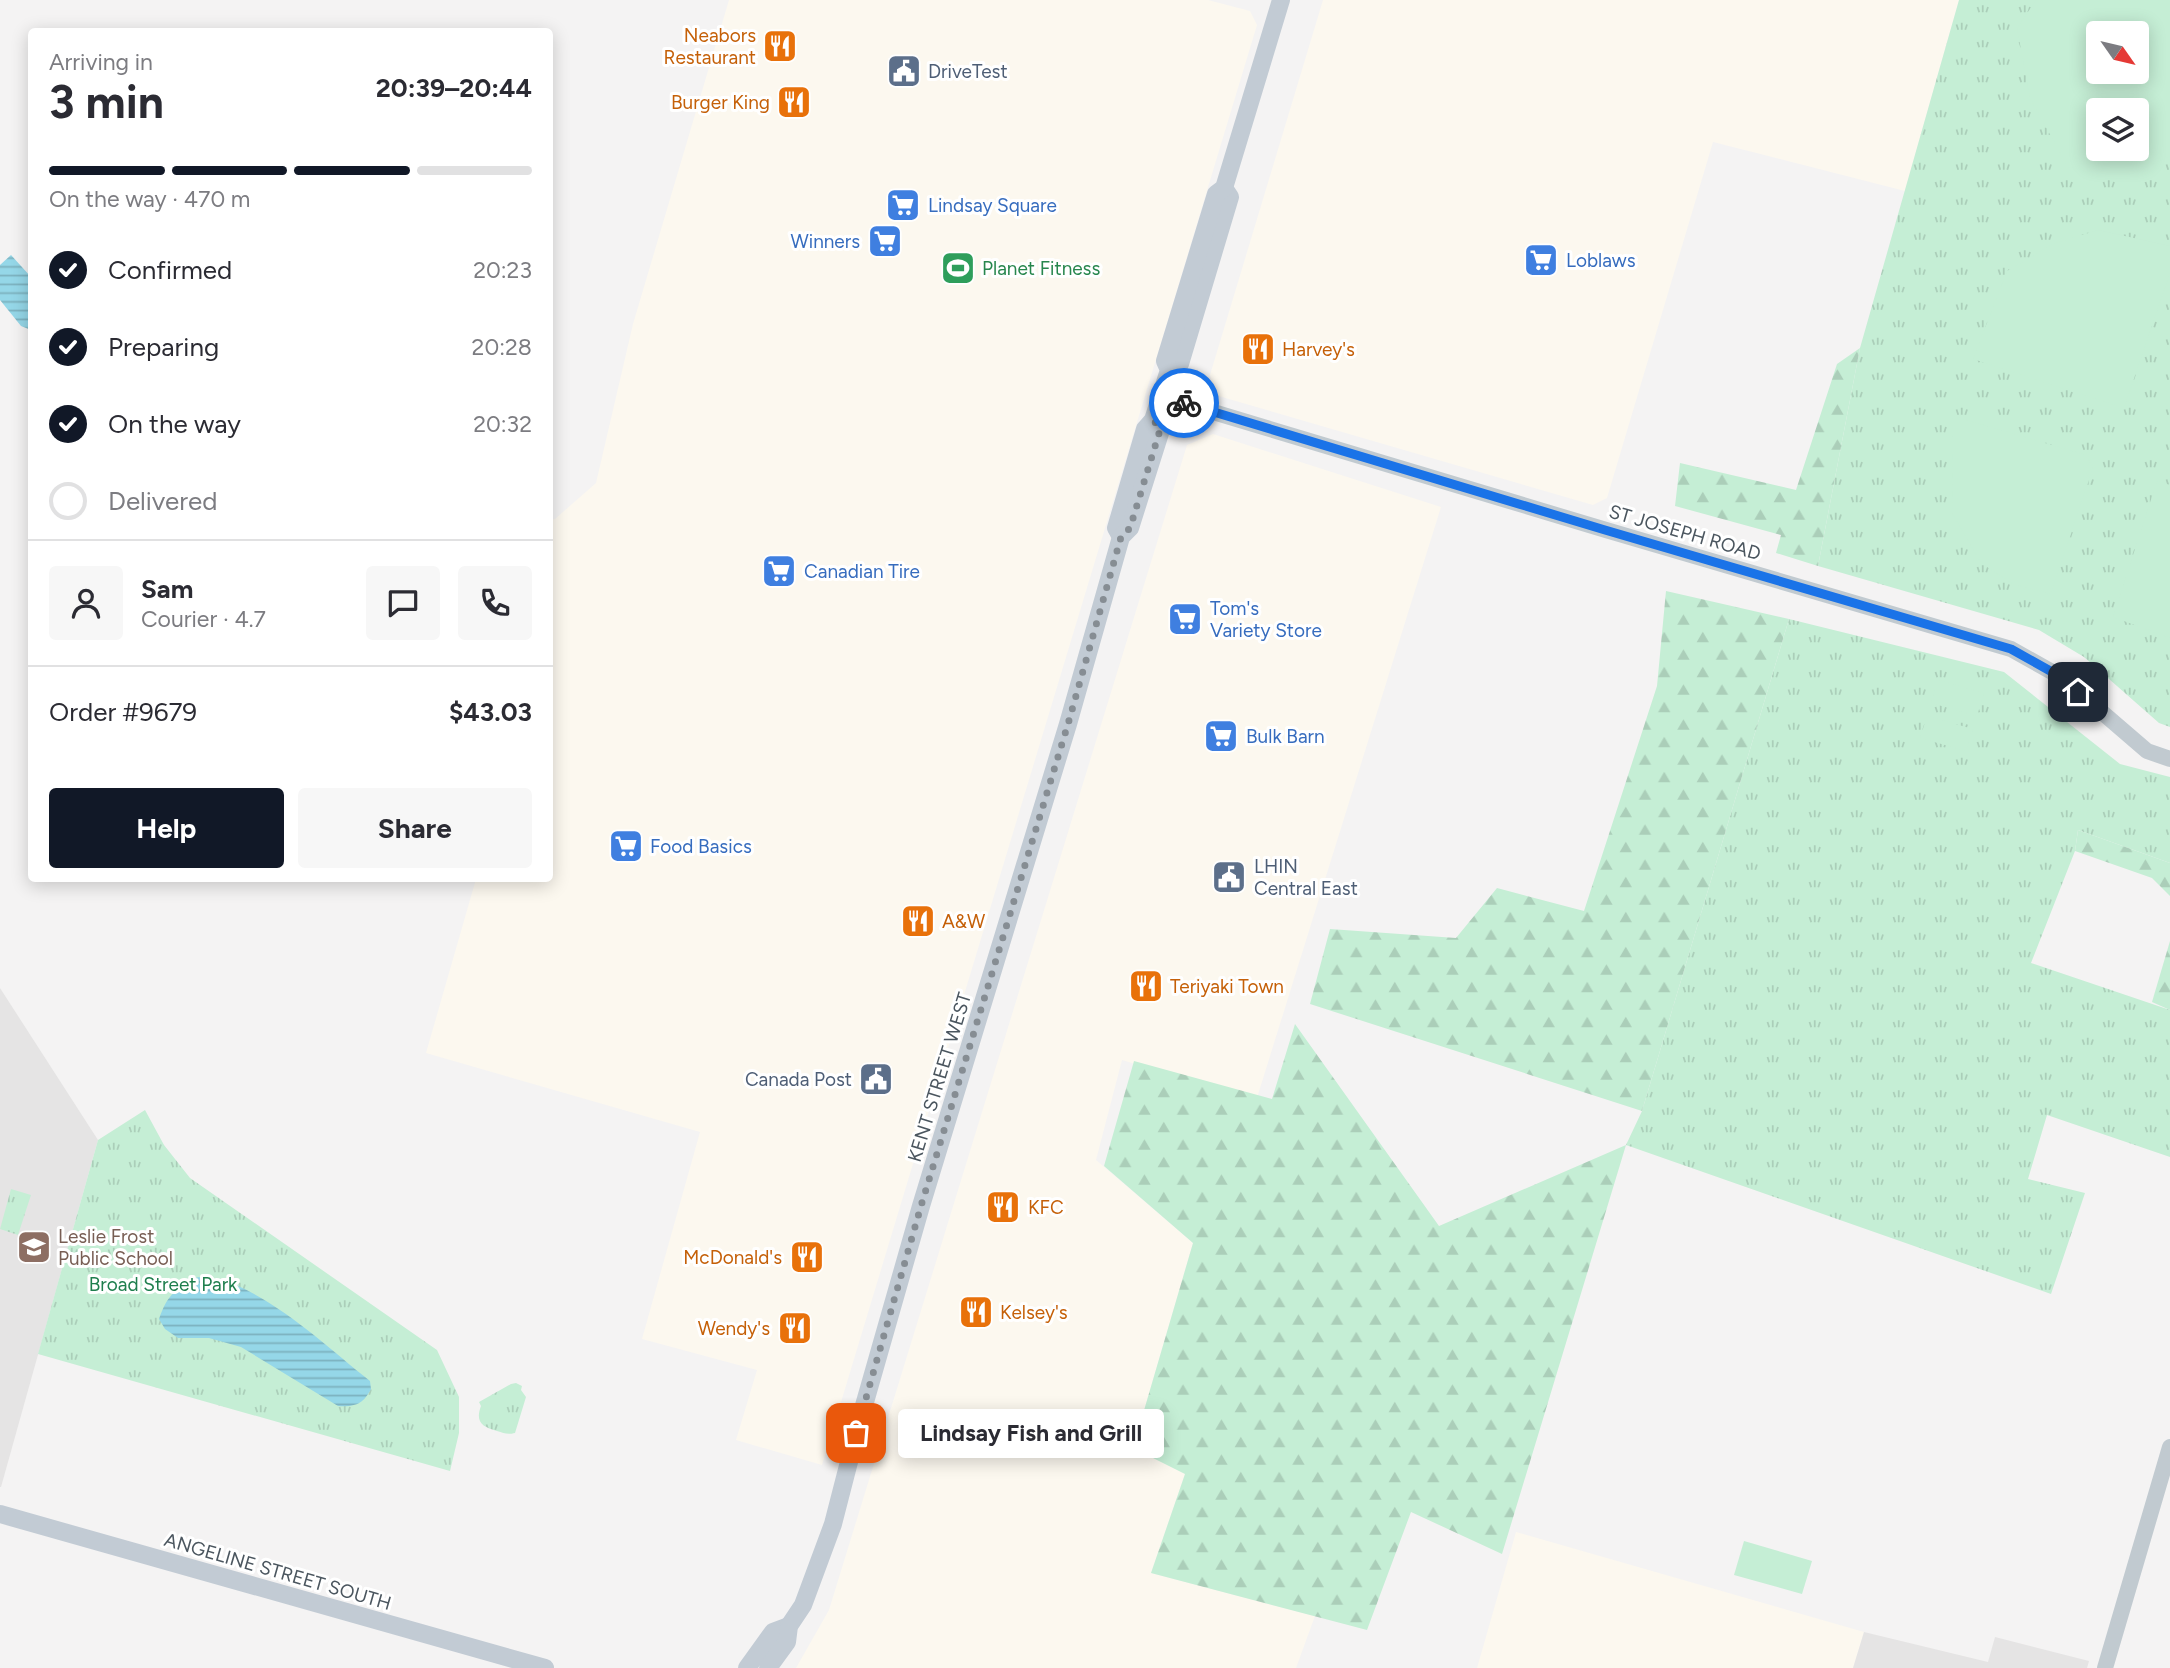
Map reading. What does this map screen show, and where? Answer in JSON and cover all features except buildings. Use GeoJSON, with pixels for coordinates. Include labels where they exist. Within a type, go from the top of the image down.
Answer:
{"type":"FeatureCollection","features":[{"type":"Feature","properties":{"kind":"main road","name":"KENT STREET WEST"},"geometry":{"type":"LineString","coordinates":[[768,1668],[787,1642],[789,1626],[803,1605],[813,1582],[833,1524],[921,1206],[1064,737],[1121,537],[1130,528],[1160,430],[1153,419],[1169,370],[1180,364],[1230,197],[1224,188],[1281,0]]}},
{"type":"Feature","properties":{"kind":"main road","name":"ANGELINE STREET SOUTH"},"geometry":{"type":"LineString","coordinates":[[0,1514],[545,1668]]}},
{"type":"Feature","properties":{"kind":"main road","name":"KENT STREET WEST"},"geometry":{"type":"LineString","coordinates":[[747,1668],[773,1632],[789,1626]]}},
{"type":"Feature","properties":{"kind":"street","name":"ST JOSEPH ROAD"},"geometry":{"type":"LineString","coordinates":[[1160,396],[2011,649],[2061,677],[2147,751],[2170,759]]}},
{"type":"Feature","properties":{"kind":"street"},"geometry":{"type":"LineString","coordinates":[[2105,1668],[2170,1447]]}},
{"type":"Feature","properties":{"kind":"shaded area"},"geometry":{"type":"Polygon","coordinates":[[[729,0],[1208,0],[1250,11],[1257,25],[822,1465],[736,1440],[757,1370],[642,1339],[700,1132],[426,1053],[475,882],[553,882],[553,519],[596,483],[633,324],[729,0]]]}},
{"type":"Feature","properties":{"kind":"shaded area"},"geometry":{"type":"Polygon","coordinates":[[[1323,0],[1959,0],[1905,191],[1713,142],[1607,498],[1593,505],[1215,395],[1210,375],[1323,0]]]}},
{"type":"Feature","properties":{"kind":"shaded area"},"geometry":{"type":"Polygon","coordinates":[[[1213,434],[1441,507],[1256,1101],[1122,1060],[1096,1160],[1193,1243],[1133,1448],[1185,1474],[1151,1573],[1315,1616],[1296,1668],[796,1668],[829,1610],[1187,445],[1213,434]]]}},
{"type":"Feature","properties":{"kind":"shaded area","name":"Leslie Frost Public School"},"geometry":{"type":"Polygon","coordinates":[[[0,988],[98,1140],[1,1487],[0,1487],[0,988]]]}},
{"type":"Feature","properties":{"kind":"shaded area"},"geometry":{"type":"Polygon","coordinates":[[[1516,1532],[1864,1632],[1853,1668],[1477,1668],[1516,1532]]]}},
{"type":"Feature","properties":{"kind":"shaded area"},"geometry":{"type":"Polygon","coordinates":[[[1864,1632],[1988,1662],[1995,1637],[2089,1661],[2087,1668],[1853,1668],[1864,1632]]]}},
{"type":"Feature","properties":{"kind":"green space"},"geometry":{"type":"Polygon","coordinates":[[[1959,0],[2170,0],[2170,727],[2159,723],[2084,657],[2039,630],[1818,566],[1860,348],[1959,0]]]}},
{"type":"Feature","properties":{"kind":"green space"},"geometry":{"type":"Polygon","coordinates":[[[2036,0],[2170,0],[2170,156],[2121,179],[2068,167],[2030,98],[2017,28],[2036,0]]]}},
{"type":"Feature","properties":{"kind":"green space"},"geometry":{"type":"Polygon","coordinates":[[[2098,230],[2170,246],[2170,273],[2124,408],[1973,359],[2007,271],[2053,244],[2098,230]]]}},
{"type":"Feature","properties":{"kind":"green space"},"geometry":{"type":"Polygon","coordinates":[[[1860,348],[1818,566],[1776,553],[1781,535],[1675,506],[1680,463],[1796,490],[1837,364],[1860,348]]]}},
{"type":"Feature","properties":{"kind":"green space"},"geometry":{"type":"Polygon","coordinates":[[[1953,416],[2086,455],[2093,468],[2051,594],[2013,584],[1981,563],[1952,513],[1953,416]]]}},
{"type":"Feature","properties":{"kind":"green space"},"geometry":{"type":"Polygon","coordinates":[[[2157,481],[2170,485],[2170,638],[2113,617],[2157,481]]]}},
{"type":"Feature","properties":{"kind":"green space"},"geometry":{"type":"Polygon","coordinates":[[[1666,591],[1789,619],[1642,1111],[1310,1004],[1330,929],[1456,938],[1497,888],[1584,911],[1657,686],[1666,591]]]}},
{"type":"Feature","properties":{"kind":"green space"},"geometry":{"type":"Polygon","coordinates":[[[1789,619],[2004,672],[2120,764],[2170,777],[2170,863],[2078,830],[2075,851],[2031,963],[2170,1010],[2170,1157],[2047,1115],[2028,1179],[2085,1193],[2051,1294],[1626,1145],[1642,1111],[1789,619]]]}},
{"type":"Feature","properties":{"kind":"green space"},"geometry":{"type":"Polygon","coordinates":[[[1938,680],[1984,693],[1977,716],[1931,703],[1938,680]]]}},
{"type":"Feature","properties":{"kind":"green space"},"geometry":{"type":"Polygon","coordinates":[[[1927,716],[1973,729],[1966,751],[1920,738],[1927,716]]]}},
{"type":"Feature","properties":{"kind":"green space"},"geometry":{"type":"Polygon","coordinates":[[[2078,830],[2170,863],[2170,896],[2152,878],[2075,851],[2078,830]]]}},
{"type":"Feature","properties":{"kind":"green space"},"geometry":{"type":"Polygon","coordinates":[[[2170,941],[2170,1010],[2152,1002],[2170,941]]]}},
{"type":"Feature","properties":{"kind":"green space"},"geometry":{"type":"Polygon","coordinates":[[[1295,1024],[1439,1226],[1626,1145],[1502,1554],[1411,1512],[1367,1630],[1151,1573],[1185,1474],[1133,1448],[1193,1243],[1104,1166],[1134,1061],[1272,1099],[1295,1024]]]}},
{"type":"Feature","properties":{"kind":"green space","name":"Broad Street Park"},"geometry":{"type":"Polygon","coordinates":[[[145,1110],[164,1145],[190,1178],[437,1350],[459,1397],[459,1433],[450,1471],[38,1354],[98,1140],[145,1110]]]}},
{"type":"Feature","properties":{"kind":"green space"},"geometry":{"type":"Polygon","coordinates":[[[11,1189],[31,1195],[18,1235],[0,1229],[11,1189]]]}},
{"type":"Feature","properties":{"kind":"green space"},"geometry":{"type":"Polygon","coordinates":[[[516,1383],[522,1386],[521,1390],[526,1397],[515,1433],[504,1433],[484,1426],[479,1420],[479,1402],[516,1383]]]}},
{"type":"Feature","properties":{"kind":"green space"},"geometry":{"type":"Polygon","coordinates":[[[1744,1541],[1812,1561],[1802,1594],[1734,1575],[1744,1541]]]}},
{"type":"Feature","properties":{"kind":"water"},"geometry":{"type":"Polygon","coordinates":[[[11,255],[28,274],[28,329],[21,326],[0,300],[0,265],[11,255]]]}},
{"type":"Feature","properties":{"kind":"water"},"geometry":{"type":"Polygon","coordinates":[[[198,1277],[236,1285],[272,1305],[370,1381],[371,1389],[368,1394],[358,1404],[338,1406],[241,1347],[209,1338],[178,1338],[165,1329],[159,1319],[173,1293],[198,1277]]]}},
{"type":"Feature","properties":{"kind":"way so far"},"geometry":{"type":"LineString","coordinates":[[856,1433],[944,1128],[1068,724],[1121,537],[1130,528],[1160,430],[1153,419],[1160,396],[1184,403]]}},
{"type":"Feature","properties":{"kind":"place","name":"Neabors Restaurant"},"geometry":{"type":"Point","coordinates":[780,46]}},
{"type":"Feature","properties":{"kind":"place","name":"DriveTest"},"geometry":{"type":"Point","coordinates":[904,71]}},
{"type":"Feature","properties":{"kind":"place","name":"Burger King"},"geometry":{"type":"Point","coordinates":[794,102]}},
{"type":"Feature","properties":{"kind":"place","name":"Lindsay Square"},"geometry":{"type":"Point","coordinates":[903,205]}},
{"type":"Feature","properties":{"kind":"place","name":"Winners"},"geometry":{"type":"Point","coordinates":[885,241]}},
{"type":"Feature","properties":{"kind":"place","name":"Loblaws"},"geometry":{"type":"Point","coordinates":[1541,260]}},
{"type":"Feature","properties":{"kind":"place","name":"Planet Fitness"},"geometry":{"type":"Point","coordinates":[958,268]}},
{"type":"Feature","properties":{"kind":"place","name":"Harvey's"},"geometry":{"type":"Point","coordinates":[1258,349]}},
{"type":"Feature","properties":{"kind":"place","name":"Canadian Tire"},"geometry":{"type":"Point","coordinates":[779,571]}},
{"type":"Feature","properties":{"kind":"place","name":"Tom's Variety Store"},"geometry":{"type":"Point","coordinates":[1185,619]}},
{"type":"Feature","properties":{"kind":"place","name":"Bulk Barn"},"geometry":{"type":"Point","coordinates":[1221,736]}},
{"type":"Feature","properties":{"kind":"place","name":"Food Basics"},"geometry":{"type":"Point","coordinates":[626,846]}},
{"type":"Feature","properties":{"kind":"place","name":"LHIN Central East"},"geometry":{"type":"Point","coordinates":[1229,877]}},
{"type":"Feature","properties":{"kind":"place","name":"A&W"},"geometry":{"type":"Point","coordinates":[918,921]}},
{"type":"Feature","properties":{"kind":"place","name":"Teriyaki Town"},"geometry":{"type":"Point","coordinates":[1146,986]}},
{"type":"Feature","properties":{"kind":"place","name":"Canada Post"},"geometry":{"type":"Point","coordinates":[876,1079]}},
{"type":"Feature","properties":{"kind":"place","name":"KFC"},"geometry":{"type":"Point","coordinates":[1003,1207]}},
{"type":"Feature","properties":{"kind":"place","name":"Leslie Frost Public School"},"geometry":{"type":"Point","coordinates":[34,1247]}},
{"type":"Feature","properties":{"kind":"place","name":"McDonald's"},"geometry":{"type":"Point","coordinates":[807,1257]}},
{"type":"Feature","properties":{"kind":"place","name":"Kelsey's"},"geometry":{"type":"Point","coordinates":[976,1312]}},
{"type":"Feature","properties":{"kind":"place","name":"Wendy's"},"geometry":{"type":"Point","coordinates":[795,1328]}},
{"type":"Feature","properties":{"kind":"place","name":"Lindsay Fish and Grill"},"geometry":{"type":"Point","coordinates":[856,1433]}},
{"type":"Feature","properties":{"kind":"route"},"geometry":{"type":"LineString","coordinates":[[1184,403],[2011,649],[2061,677],[2078,692]]}}]}
